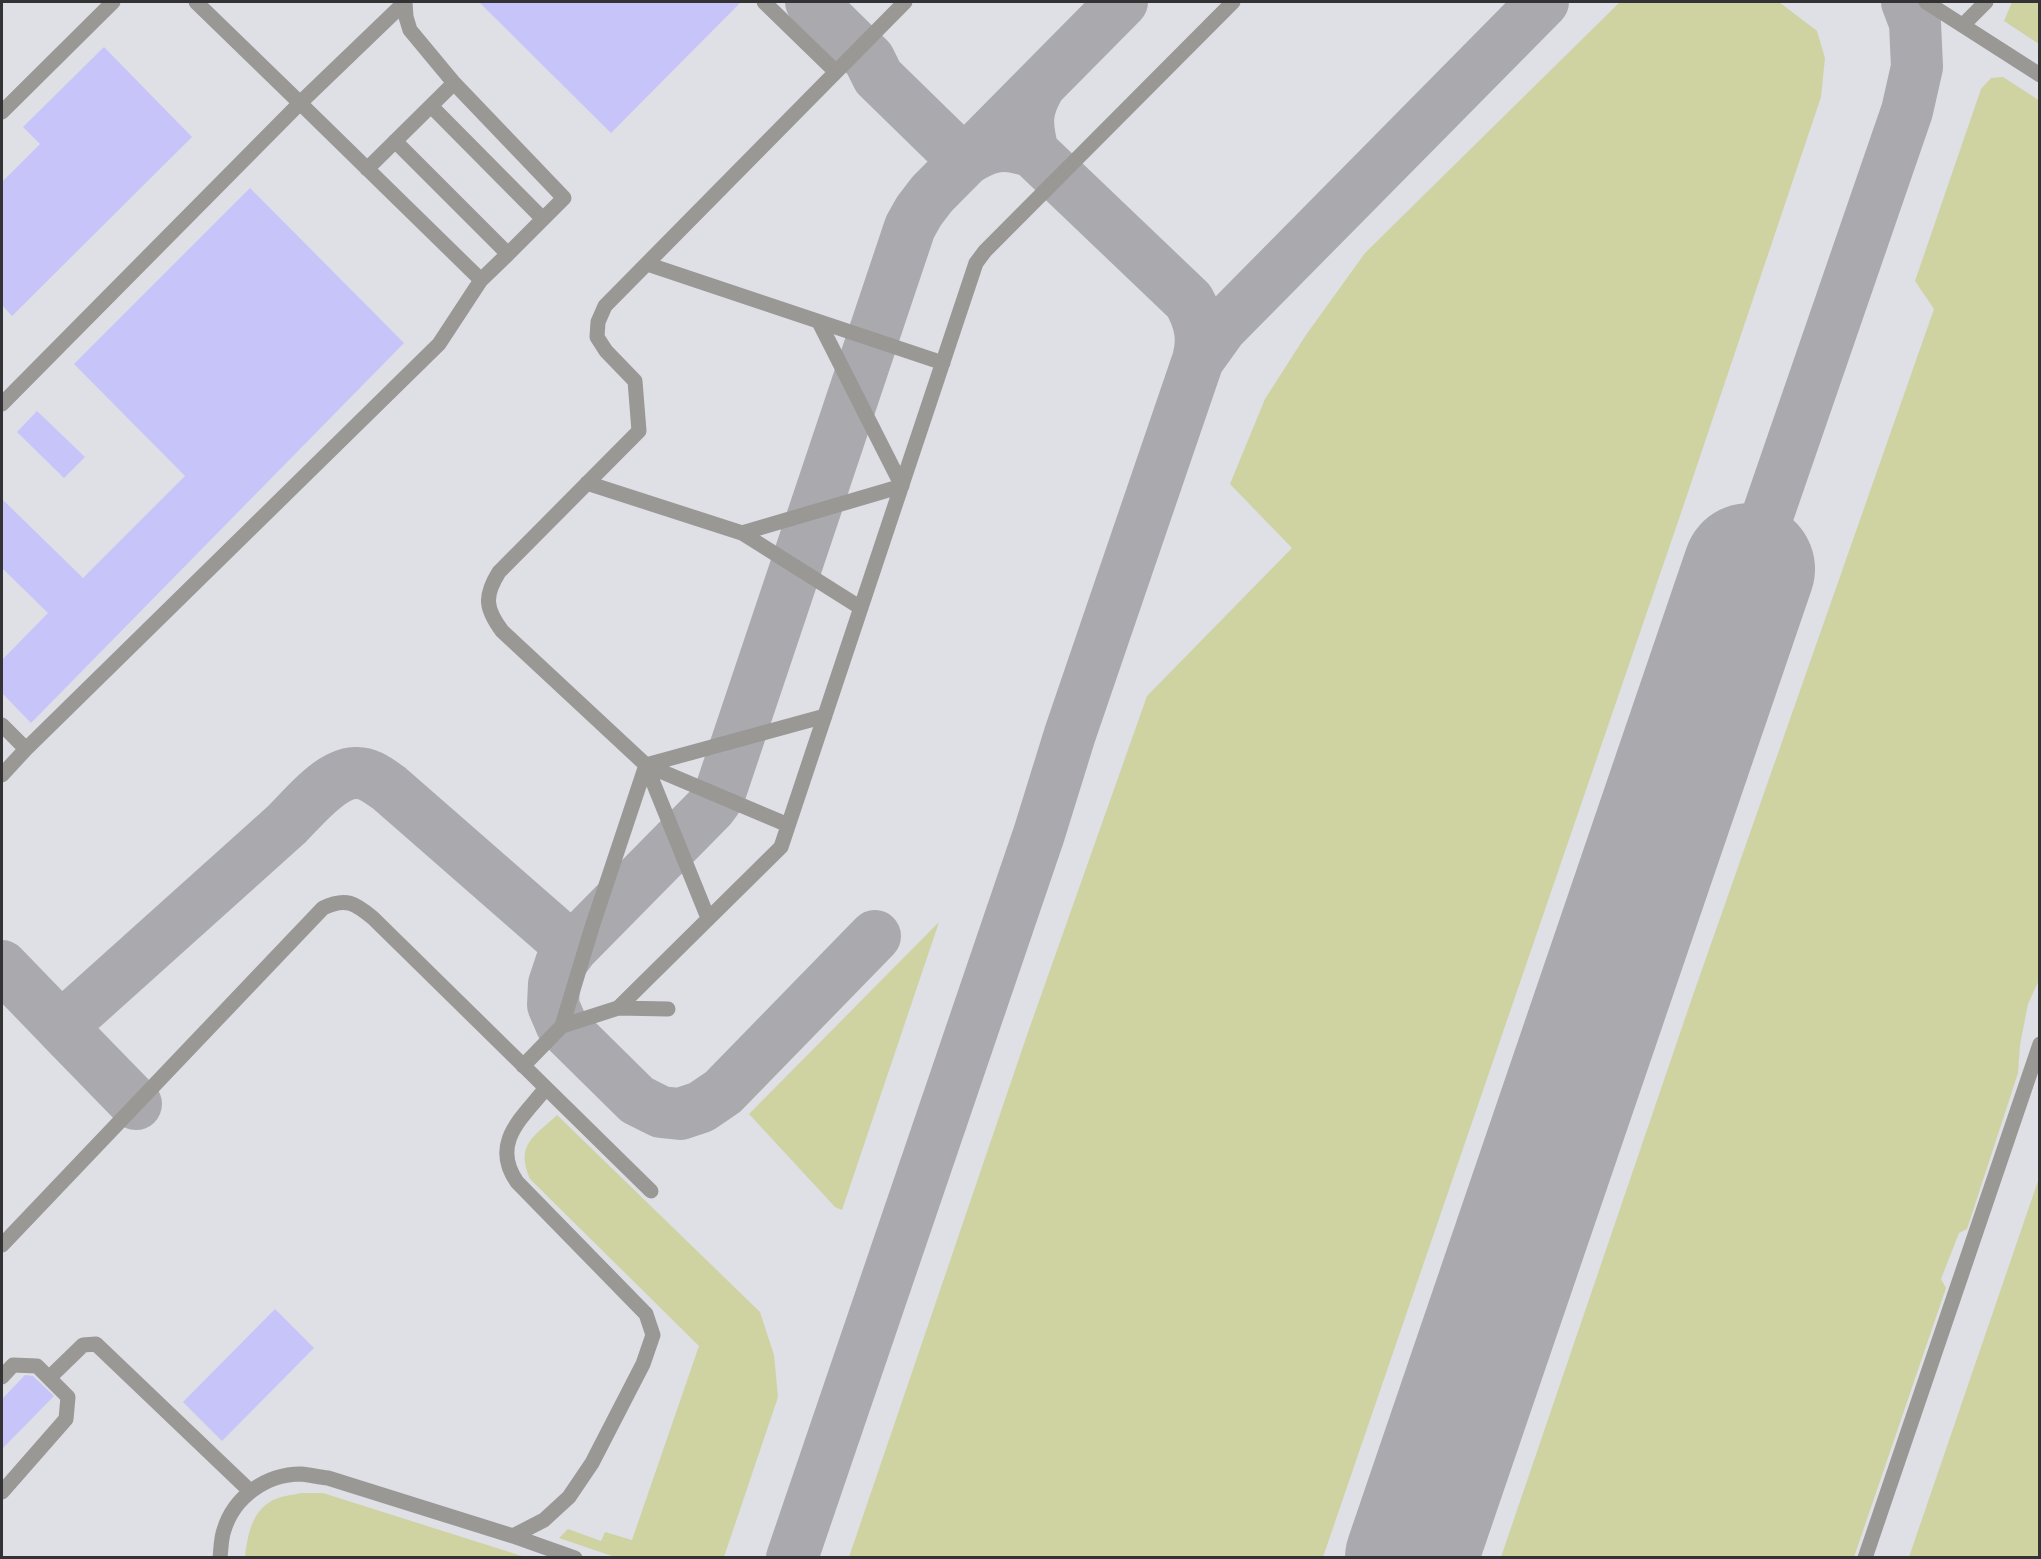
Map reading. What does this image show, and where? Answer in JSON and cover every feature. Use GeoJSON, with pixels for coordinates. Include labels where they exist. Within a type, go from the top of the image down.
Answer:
{"type":"FeatureCollection","features":[{"type":"Feature","properties":{"kind":"lane"},"geometry":{"type":"LineString","coordinates":[[2,112],[113,2]]}},
{"type":"Feature","properties":{"kind":"lane"},"geometry":{"type":"LineString","coordinates":[[196,2],[481,280]]}},
{"type":"Feature","properties":{"kind":"lane"},"geometry":{"type":"LineString","coordinates":[[2,404],[300,103],[405,2]]}},
{"type":"Feature","properties":{"kind":"lane"},"geometry":{"type":"LineString","coordinates":[[2,775],[439,344],[481,280],[564,198],[454,83],[410,30],[405,2]]}},
{"type":"Feature","properties":{"kind":"lane"},"geometry":{"type":"LineString","coordinates":[[764,2],[836,72]]}},
{"type":"Feature","properties":{"kind":"lane"},"geometry":{"type":"LineString","coordinates":[[788,825],[646,765],[502,631],[492,617],[488,602],[491,585],[499,572],[639,431],[635,381],[606,351],[597,337],[598,322],[605,306],[905,2]]}},
{"type":"Feature","properties":{"kind":"lane"},"geometry":{"type":"LineString","coordinates":[[618,1008],[781,847],[976,263],[985,251],[1233,2]]}},
{"type":"Feature","properties":{"kind":"lane"},"geometry":{"type":"LineString","coordinates":[[1926,2],[2040,75]]}},
{"type":"Feature","properties":{"kind":"lane"},"geometry":{"type":"LineString","coordinates":[[1963,26],[1986,2]]}},
{"type":"Feature","properties":{"kind":"lane"},"geometry":{"type":"LineString","coordinates":[[367,169],[454,83]]}},
{"type":"Feature","properties":{"kind":"lane"},"geometry":{"type":"LineString","coordinates":[[431,106],[543,219]]}},
{"type":"Feature","properties":{"kind":"lane"},"geometry":{"type":"LineString","coordinates":[[395,141],[508,254]]}},
{"type":"Feature","properties":{"kind":"lane"},"geometry":{"type":"LineString","coordinates":[[647,264],[943,363]]}},
{"type":"Feature","properties":{"kind":"lane"},"geometry":{"type":"LineString","coordinates":[[819,322],[902,486]]}},
{"type":"Feature","properties":{"kind":"lane"},"geometry":{"type":"LineString","coordinates":[[587,483],[742,533],[861,608]]}},
{"type":"Feature","properties":{"kind":"lane"},"geometry":{"type":"LineString","coordinates":[[742,533],[902,486]]}},
{"type":"Feature","properties":{"kind":"lane"},"geometry":{"type":"LineString","coordinates":[[646,765],[825,716]]}},
{"type":"Feature","properties":{"kind":"lane"},"geometry":{"type":"LineString","coordinates":[[2,725],[26,749]]}},
{"type":"Feature","properties":{"kind":"lane"},"geometry":{"type":"LineString","coordinates":[[646,765],[708,918]]}},
{"type":"Feature","properties":{"kind":"lane"},"geometry":{"type":"LineString","coordinates":[[524,1066],[562,1026],[646,765]]}},
{"type":"Feature","properties":{"kind":"lane"},"geometry":{"type":"LineString","coordinates":[[2,1245],[323,908],[335,902],[347,902],[359,906],[373,918],[651,1191]]}},
{"type":"Feature","properties":{"kind":"lane"},"geometry":{"type":"LineString","coordinates":[[562,1026],[618,1008],[668,1009]]}},
{"type":"Feature","properties":{"kind":"lane"},"geometry":{"type":"LineString","coordinates":[[1865,1557],[2040,1044]]}},
{"type":"Feature","properties":{"kind":"lane"},"geometry":{"type":"LineString","coordinates":[[513,1536],[544,1521],[569,1497],[592,1463],[643,1364],[653,1335],[646,1314],[510,1171],[506,1158],[510,1134],[546,1088]]}},
{"type":"Feature","properties":{"kind":"lane"},"geometry":{"type":"LineString","coordinates":[[49,1378],[83,1345],[96,1344],[250,1491]]}},
{"type":"Feature","properties":{"kind":"lane"},"geometry":{"type":"LineString","coordinates":[[2,1377],[13,1365],[36,1366],[68,1397],[66,1419],[2,1492]]}},
{"type":"Feature","properties":{"kind":"lane"},"geometry":{"type":"LineString","coordinates":[[220,1557],[223,1531],[236,1503],[250,1491],[272,1480],[299,1474],[328,1478],[575,1557]]}},
{"type":"Feature","properties":{"kind":"green space"},"geometry":{"type":"Polygon","coordinates":[[[1620,2],[1779,2],[1817,31],[1825,58],[1821,97],[1323,1557],[849,1557],[1027,1035],[1147,696],[1292,548],[1230,484],[1265,399],[1306,335],[1365,253],[1620,2]]]}},
{"type":"Feature","properties":{"kind":"green space"},"geometry":{"type":"Polygon","coordinates":[[[2012,2],[2039,2],[2039,44],[2004,21],[2012,2]]]}},
{"type":"Feature","properties":{"kind":"green space"},"geometry":{"type":"Polygon","coordinates":[[[2003,77],[2040,101],[2040,978],[2028,1004],[2020,1045],[2018,1073],[1967,1229],[1959,1233],[1941,1279],[1946,1288],[1854,1557],[1501,1557],[1692,998],[1934,309],[1915,281],[1981,89],[1991,78],[2003,77]]]}},
{"type":"Feature","properties":{"kind":"green space"},"geometry":{"type":"Polygon","coordinates":[[[939,922],[842,1210],[835,1207],[749,1114],[939,922]]]}},
{"type":"Feature","properties":{"kind":"green space"},"geometry":{"type":"Polygon","coordinates":[[[557,1115],[760,1312],[774,1355],[778,1397],[724,1557],[615,1557],[559,1538],[568,1529],[601,1541],[605,1532],[632,1540],[699,1346],[530,1179],[526,1167],[526,1149],[534,1136],[557,1115]]]}},
{"type":"Feature","properties":{"kind":"green space"},"geometry":{"type":"Polygon","coordinates":[[[2039,1178],[2039,1557],[1909,1557],[2039,1178]]]}},
{"type":"Feature","properties":{"kind":"green space"},"geometry":{"type":"Polygon","coordinates":[[[301,1493],[323,1493],[525,1557],[245,1557],[249,1532],[260,1511],[273,1500],[301,1493]]]}},
{"type":"Feature","properties":{"kind":"building"},"geometry":{"type":"Polygon","coordinates":[[[479,2],[741,2],[611,133],[479,2]]]}},
{"type":"Feature","properties":{"kind":"building"},"geometry":{"type":"Polygon","coordinates":[[[104,47],[192,137],[12,316],[2,305],[2,182],[40,144],[23,127],[104,47]]]}},
{"type":"Feature","properties":{"kind":"building"},"geometry":{"type":"Polygon","coordinates":[[[250,188],[404,343],[31,723],[2,693],[2,660],[48,613],[2,568],[2,499],[83,578],[185,476],[74,364],[250,188]]]}},
{"type":"Feature","properties":{"kind":"building"},"geometry":{"type":"Polygon","coordinates":[[[37,411],[85,457],[64,478],[17,432],[37,411]]]}},
{"type":"Feature","properties":{"kind":"building"},"geometry":{"type":"Polygon","coordinates":[[[275,1309],[314,1348],[222,1441],[183,1402],[275,1309]]]}},
{"type":"Feature","properties":{"kind":"building"},"geometry":{"type":"Polygon","coordinates":[[[25,1375],[33,1376],[54,1396],[2,1449],[2,1399],[25,1375]]]}},
{"type":"Feature","properties":{"kind":"taxiway"},"geometry":{"type":"LineString","coordinates":[[811,2],[869,59],[878,77],[964,161],[981,151],[997,146],[1014,147],[1033,152],[1028,117],[1040,85]]}},
{"type":"Feature","properties":{"kind":"taxiway"},"geometry":{"type":"LineString","coordinates":[[875,936],[723,1092],[701,1107],[680,1114],[661,1112],[637,1100],[562,1026],[553,1005],[554,984],[561,963],[572,948],[711,807],[719,796],[910,227],[919,211],[932,194],[1122,2]]}},
{"type":"Feature","properties":{"kind":"taxiway"},"geometry":{"type":"LineString","coordinates":[[792,1558],[1198,360],[1221,328],[1543,2]]}},
{"type":"Feature","properties":{"kind":"taxiway"},"geometry":{"type":"LineString","coordinates":[[1749,569],[1907,111],[1917,67],[1915,23],[1907,2]]}},
{"type":"Feature","properties":{"kind":"taxiway"},"geometry":{"type":"LineString","coordinates":[[1033,152],[1189,301],[1200,330],[1201,344],[1198,360]]}},
{"type":"Feature","properties":{"kind":"taxiway"},"geometry":{"type":"LineString","coordinates":[[136,1104],[61,1027],[287,824],[318,792],[346,775],[364,774],[389,788],[572,948]]}},
{"type":"Feature","properties":{"kind":"taxiway"},"geometry":{"type":"LineString","coordinates":[[2,966],[61,1027]]}},
{"type":"Feature","properties":{"kind":"runway"},"geometry":{"type":"LineString","coordinates":[[1411,1558],[1749,569]]}}]}
